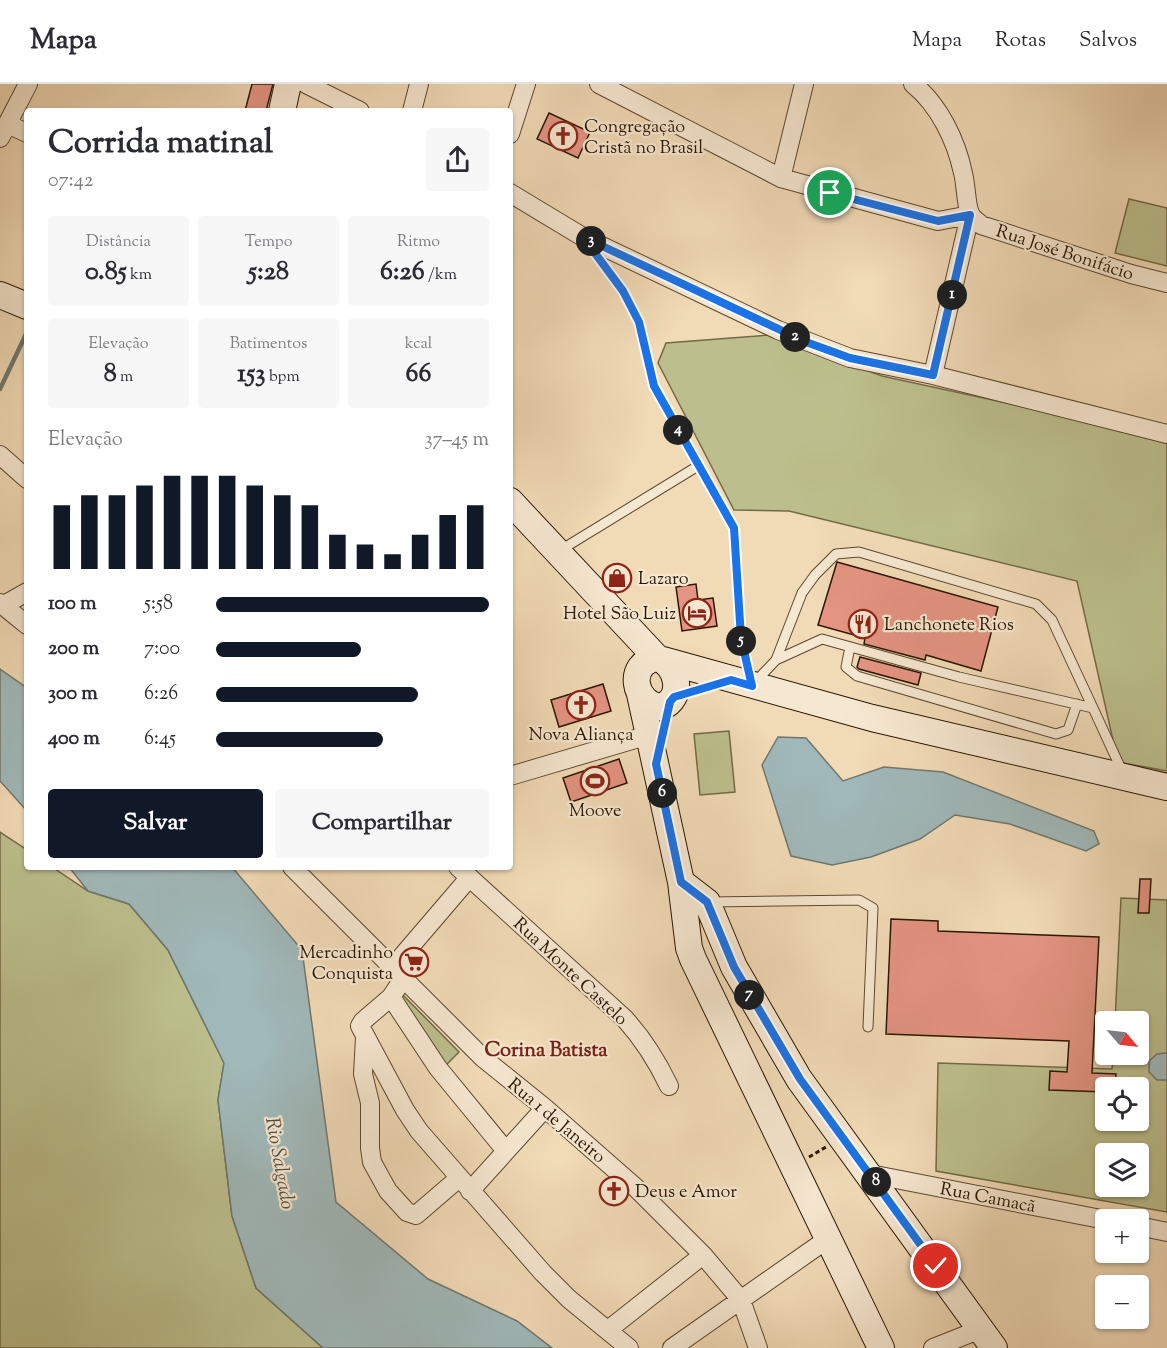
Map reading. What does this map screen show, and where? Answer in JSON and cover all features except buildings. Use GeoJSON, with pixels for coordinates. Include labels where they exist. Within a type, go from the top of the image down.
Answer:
{"type":"FeatureCollection","features":[{"type":"Feature","properties":{"kind":"street"},"geometry":{"type":"LineString","coordinates":[[24,133],[3,131],[28,84]]}},
{"type":"Feature","properties":{"kind":"street"},"geometry":{"type":"LineString","coordinates":[[283,108],[288,84]]}},
{"type":"Feature","properties":{"kind":"street"},"geometry":{"type":"LineString","coordinates":[[306,84],[354,108]]}},
{"type":"Feature","properties":{"kind":"street"},"geometry":{"type":"LineString","coordinates":[[412,108],[419,84]]}},
{"type":"Feature","properties":{"kind":"street"},"geometry":{"type":"LineString","coordinates":[[513,125],[526,84]]}},
{"type":"Feature","properties":{"kind":"street"},"geometry":{"type":"LineString","coordinates":[[599,84],[781,178],[880,207],[938,221],[970,215]]}},
{"type":"Feature","properties":{"kind":"street"},"geometry":{"type":"LineString","coordinates":[[781,178],[804,84]]}},
{"type":"Feature","properties":{"kind":"street"},"geometry":{"type":"LineString","coordinates":[[913,84],[926,95],[942,118],[956,147],[963,171],[970,215],[933,375]]}},
{"type":"Feature","properties":{"kind":"street"},"geometry":{"type":"LineString","coordinates":[[513,195],[583,237],[778,330],[850,358],[933,375],[1167,434]]}},
{"type":"Feature","properties":{"kind":"street","name":"Rua José Bonifácio"},"geometry":{"type":"LineString","coordinates":[[970,215],[981,225],[1131,274],[1167,283]]}},
{"type":"Feature","properties":{"kind":"street"},"geometry":{"type":"LineString","coordinates":[[0,294],[24,305]]}},
{"type":"Feature","properties":{"kind":"street"},"geometry":{"type":"LineString","coordinates":[[0,455],[24,476]]}},
{"type":"Feature","properties":{"kind":"street"},"geometry":{"type":"LineString","coordinates":[[513,775],[655,735],[672,700],[674,675],[669,665],[660,659],[558,551],[520,515]]}},
{"type":"Feature","properties":{"kind":"street"},"geometry":{"type":"LineString","coordinates":[[24,593],[2,604],[24,622]]}},
{"type":"Feature","properties":{"kind":"street"},"geometry":{"type":"LineString","coordinates":[[605,603],[655,735],[656,764],[681,882],[689,948],[693,959],[881,1348]]}},
{"type":"Feature","properties":{"kind":"street"},"geometry":{"type":"LineString","coordinates":[[741,683],[672,700],[661,707],[646,701],[638,687],[638,669],[643,664],[660,659],[872,718],[1167,787]]}},
{"type":"Feature","properties":{"kind":"street","name":"Rua 1 de Janeiro"},"geometry":{"type":"LineString","coordinates":[[295,870],[483,1058],[545,1108],[634,1187],[703,1255],[741,1300]]}},
{"type":"Feature","properties":{"kind":"street"},"geometry":{"type":"LineString","coordinates":[[464,872],[397,973],[391,997],[361,1024],[365,1038],[405,1110],[464,1184],[563,1293],[629,1348]]}},
{"type":"Feature","properties":{"kind":"street","name":"Rua Monte Castelo"},"geometry":{"type":"LineString","coordinates":[[464,872],[625,1019],[656,1059],[669,1086]]}},
{"type":"Feature","properties":{"kind":"street"},"geometry":{"type":"LineString","coordinates":[[681,882],[707,902],[734,967],[800,1079],[988,1339],[933,1348]]}},
{"type":"Feature","properties":{"kind":"street"},"geometry":{"type":"LineString","coordinates":[[391,997],[438,1068],[506,1151]]}},
{"type":"Feature","properties":{"kind":"street"},"geometry":{"type":"LineString","coordinates":[[365,1038],[363,1074],[370,1104],[372,1162],[388,1191],[408,1212],[416,1215],[464,1184],[506,1151],[545,1108]]}},
{"type":"Feature","properties":{"kind":"street","name":"Rua Camacã"},"geometry":{"type":"LineString","coordinates":[[870,1174],[1095,1218]]}},
{"type":"Feature","properties":{"kind":"street"},"geometry":{"type":"LineString","coordinates":[[1149,1228],[1167,1232]]}},
{"type":"Feature","properties":{"kind":"street"},"geometry":{"type":"LineString","coordinates":[[672,1348],[829,1238]]}},
{"type":"Feature","properties":{"kind":"street"},"geometry":{"type":"LineString","coordinates":[[608,1330],[703,1255]]}},
{"type":"Feature","properties":{"kind":"street"},"geometry":{"type":"LineString","coordinates":[[741,1300],[758,1348]]}},
{"type":"Feature","properties":{"kind":"lane"},"geometry":{"type":"LineString","coordinates":[[558,551],[698,466]]}},
{"type":"Feature","properties":{"kind":"lane"},"geometry":{"type":"LineString","coordinates":[[776,660],[802,593],[815,575],[836,554],[859,552],[1036,604],[1052,620],[1124,776]]}},
{"type":"Feature","properties":{"kind":"lane"},"geometry":{"type":"LineString","coordinates":[[741,683],[776,660],[822,639],[959,677],[1092,708]]}},
{"type":"Feature","properties":{"kind":"lane"},"geometry":{"type":"LineString","coordinates":[[850,647],[846,667],[857,676],[1056,734],[1068,730],[1077,704]]}},
{"type":"Feature","properties":{"kind":"lane"},"geometry":{"type":"LineString","coordinates":[[707,902],[859,900],[869,904],[873,908],[868,1027]]}},
{"type":"Feature","properties":{"kind":"path"},"geometry":{"type":"LineString","coordinates":[[603,264],[623,291],[639,322],[654,386],[734,528],[741,638],[741,683]]}},
{"type":"Feature","properties":{"kind":"path"},"geometry":{"type":"LineString","coordinates":[[795,1166],[843,1137]]}},
{"type":"Feature","properties":{"kind":"green space"},"geometry":{"type":"Polygon","coordinates":[[[1129,199],[1167,208],[1167,266],[1115,253],[1129,199]]]}},
{"type":"Feature","properties":{"kind":"green space"},"geometry":{"type":"Polygon","coordinates":[[[770,335],[882,376],[1167,438],[1167,771],[1118,762],[1077,581],[789,511],[734,510],[658,363],[666,343],[770,335]]]}},
{"type":"Feature","properties":{"kind":"green space"},"geometry":{"type":"Polygon","coordinates":[[[729,731],[735,792],[700,795],[694,734],[729,731]]]}},
{"type":"Feature","properties":{"kind":"green space"},"geometry":{"type":"Polygon","coordinates":[[[0,832],[24,848],[24,870],[56,870],[88,891],[129,904],[168,950],[224,1063],[218,1100],[232,1216],[256,1288],[323,1348],[0,1348],[0,832]]]}},
{"type":"Feature","properties":{"kind":"green space"},"geometry":{"type":"Polygon","coordinates":[[[1121,898],[1167,900],[1167,1212],[936,1171],[938,1063],[1112,1069],[1112,1065],[1149,1065],[1149,1011],[1115,1011],[1121,898]]]}},
{"type":"Feature","properties":{"kind":"green space"},"geometry":{"type":"Polygon","coordinates":[[[400,992],[459,1052],[444,1067],[394,998],[400,992]]]}},
{"type":"Feature","properties":{"kind":"water"},"geometry":{"type":"Polygon","coordinates":[[[0,669],[24,686],[24,808],[0,781],[0,669]]]}},
{"type":"Feature","properties":{"kind":"water"},"geometry":{"type":"Polygon","coordinates":[[[778,737],[806,738],[843,781],[884,767],[943,772],[1094,831],[1099,844],[1086,851],[1010,824],[955,815],[920,839],[871,857],[832,865],[791,856],[762,765],[778,737]]]}},
{"type":"Feature","properties":{"kind":"water","name":"Rio Salgado"},"geometry":{"type":"Polygon","coordinates":[[[71,870],[235,870],[302,950],[336,1202],[428,1279],[517,1321],[552,1348],[323,1348],[256,1288],[232,1216],[218,1100],[224,1063],[168,950],[129,904],[88,891],[71,870]]]}},
{"type":"Feature","properties":{"kind":"water"},"geometry":{"type":"Polygon","coordinates":[[[1167,1053],[1167,1080],[1157,1080],[1149,1072],[1149,1061],[1157,1054],[1167,1053]]]}},
{"type":"Feature","properties":{"kind":"waterway"},"geometry":{"type":"LineString","coordinates":[[0,389],[24,338]]}},
{"type":"Feature","properties":{"kind":"place","name":"Congregação Cristã no Brasil"},"geometry":{"type":"Point","coordinates":[563,136]}},
{"type":"Feature","properties":{"kind":"place","name":"Lazaro"},"geometry":{"type":"Point","coordinates":[617,578]}},
{"type":"Feature","properties":{"kind":"place","name":"Hotel São Luiz"},"geometry":{"type":"Point","coordinates":[697,613]}},
{"type":"Feature","properties":{"kind":"place","name":"Lanchonete Rios"},"geometry":{"type":"Point","coordinates":[863,624]}},
{"type":"Feature","properties":{"kind":"place","name":"Nova Aliança"},"geometry":{"type":"Point","coordinates":[581,705]}},
{"type":"Feature","properties":{"kind":"place","name":"Moove"},"geometry":{"type":"Point","coordinates":[595,781]}},
{"type":"Feature","properties":{"kind":"place","name":"Mercadinho Conquista"},"geometry":{"type":"Point","coordinates":[414,962]}},
{"type":"Feature","properties":{"kind":"place","name":"Deus e Amor"},"geometry":{"type":"Point","coordinates":[614,1191]}},
{"type":"Feature","properties":{"kind":"district","name":"Corina Batista"},"geometry":{"type":"Point","coordinates":[546,1049]}},
{"type":"Feature","properties":{"kind":"route"},"geometry":{"type":"LineString","coordinates":[[830,193],[938,221],[970,215],[933,375],[850,358],[806,342],[583,237],[623,291],[639,322],[654,386],[734,528],[741,638],[752,686],[731,680],[674,697],[670,702],[656,764],[681,882],[707,902],[734,967],[800,1079],[936,1266]]}}]}
